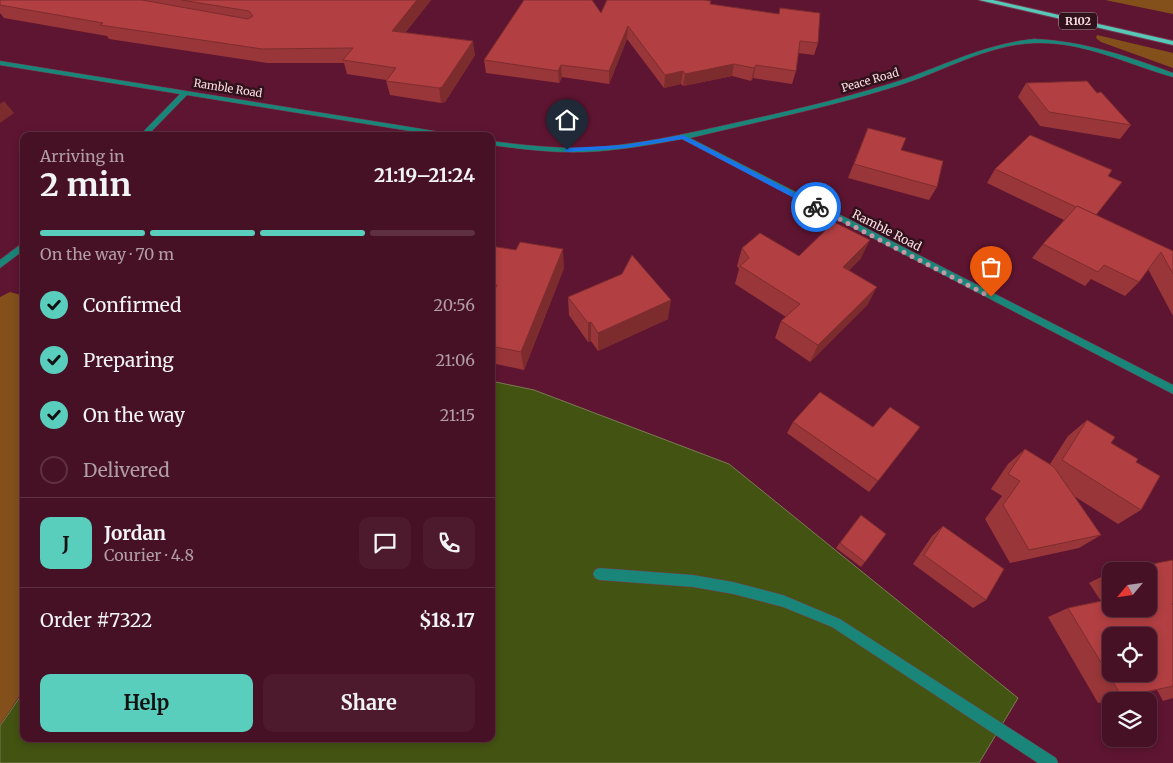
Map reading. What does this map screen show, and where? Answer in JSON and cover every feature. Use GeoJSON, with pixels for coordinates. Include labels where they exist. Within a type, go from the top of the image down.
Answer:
{"type":"FeatureCollection","features":[{"type":"Feature","properties":{"kind":"main road","name":"R102"},"geometry":{"type":"LineString","coordinates":[[983,0],[1173,43]]}},
{"type":"Feature","properties":{"kind":"street","name":"Peace Road"},"geometry":{"type":"LineString","coordinates":[[683,137],[844,98],[901,82],[958,60],[1011,44],[1032,41],[1060,42],[1096,48],[1173,75]]}},
{"type":"Feature","properties":{"kind":"street","name":"Ramble Road"},"geometry":{"type":"LineString","coordinates":[[0,63],[429,132]]}},
{"type":"Feature","properties":{"kind":"street"},"geometry":{"type":"LineString","coordinates":[[147,132],[186,92]]}},
{"type":"Feature","properties":{"kind":"street"},"geometry":{"type":"LineString","coordinates":[[495,143],[533,149],[584,150],[683,137]]}},
{"type":"Feature","properties":{"kind":"street","name":"Ramble Road"},"geometry":{"type":"LineString","coordinates":[[683,137],[1173,390]]}},
{"type":"Feature","properties":{"kind":"street"},"geometry":{"type":"LineString","coordinates":[[0,265],[20,248]]}},
{"type":"Feature","properties":{"kind":"street"},"geometry":{"type":"LineString","coordinates":[[600,574],[693,581],[733,588],[783,601],[827,620],[889,656],[958,704],[1051,763]]}},
{"type":"Feature","properties":{"kind":"shaded area"},"geometry":{"type":"Polygon","coordinates":[[[1105,0],[1173,0],[1173,14],[1105,0]]]}},
{"type":"Feature","properties":{"kind":"shaded area"},"geometry":{"type":"Polygon","coordinates":[[[1097,35],[1173,53],[1173,68],[1101,42],[1096,38],[1097,35]]]}},
{"type":"Feature","properties":{"kind":"shaded area"},"geometry":{"type":"Polygon","coordinates":[[[10,292],[20,295],[20,695],[0,725],[0,297],[10,292]]]}},
{"type":"Feature","properties":{"kind":"shaded area"},"geometry":{"type":"Polygon","coordinates":[[[495,382],[534,390],[729,464],[1018,698],[979,763],[0,763],[0,726],[20,697],[20,742],[495,742],[495,382]]]}},
{"type":"Feature","properties":{"kind":"building"},"geometry":{"type":"Polygon","coordinates":[[[0,0],[142,0],[248,19],[253,16],[249,11],[181,0],[417,0],[392,31],[473,41],[442,87],[439,88],[386,81],[396,68],[343,60],[353,48],[262,49],[100,25],[103,23],[0,5],[0,0]]]}},
{"type":"Feature","properties":{"kind":"building"},"geometry":{"type":"Polygon","coordinates":[[[524,0],[592,0],[601,13],[607,0],[704,0],[711,1],[710,4],[779,14],[780,8],[820,13],[818,43],[800,41],[796,71],[756,65],[754,68],[734,64],[685,74],[683,71],[665,75],[628,26],[609,71],[561,65],[558,71],[484,60],[524,0]]]}},
{"type":"Feature","properties":{"kind":"building"},"geometry":{"type":"Polygon","coordinates":[[[1087,81],[1097,93],[1101,92],[1131,125],[1049,112],[1026,83],[1087,81]]]}},
{"type":"Feature","properties":{"kind":"building"},"geometry":{"type":"Polygon","coordinates":[[[868,128],[906,138],[901,150],[943,161],[937,187],[854,164],[868,128]]]}},
{"type":"Feature","properties":{"kind":"building"},"geometry":{"type":"Polygon","coordinates":[[[1030,135],[1112,170],[1108,176],[1122,182],[1096,215],[995,169],[1030,135]]]}},
{"type":"Feature","properties":{"kind":"building"},"geometry":{"type":"Polygon","coordinates":[[[1077,206],[1173,251],[1173,274],[1161,252],[1139,282],[1104,265],[1098,272],[1043,244],[1077,206]]]}},
{"type":"Feature","properties":{"kind":"building"},"geometry":{"type":"Polygon","coordinates":[[[834,222],[870,240],[843,267],[877,287],[818,345],[781,321],[800,304],[740,266],[749,258],[742,248],[760,233],[799,256],[834,222]]]}},
{"type":"Feature","properties":{"kind":"building"},"geometry":{"type":"Polygon","coordinates":[[[520,242],[563,249],[521,352],[495,347],[495,289],[497,285],[495,285],[495,247],[516,250],[520,242]]]}},
{"type":"Feature","properties":{"kind":"building"},"geometry":{"type":"Polygon","coordinates":[[[632,255],[671,300],[598,333],[591,322],[588,323],[568,297],[622,274],[632,255]]]}},
{"type":"Feature","properties":{"kind":"building"},"geometry":{"type":"Polygon","coordinates":[[[820,392],[873,427],[890,407],[920,427],[878,481],[793,422],[820,392]]]}},
{"type":"Feature","properties":{"kind":"building"},"geometry":{"type":"Polygon","coordinates":[[[1087,420],[1115,437],[1111,443],[1138,459],[1136,462],[1160,476],[1141,510],[1062,460],[1087,420]]]}},
{"type":"Feature","properties":{"kind":"building"},"geometry":{"type":"Polygon","coordinates":[[[1025,449],[1054,467],[1101,535],[1029,550],[1003,505],[1020,481],[1008,474],[1025,449]]]}},
{"type":"Feature","properties":{"kind":"building"},"geometry":{"type":"Polygon","coordinates":[[[861,515],[886,534],[865,562],[840,543],[861,515]]]}},
{"type":"Feature","properties":{"kind":"building"},"geometry":{"type":"Polygon","coordinates":[[[943,526],[1004,569],[986,600],[924,555],[943,526]]]}},
{"type":"Feature","properties":{"kind":"building"},"geometry":{"type":"Polygon","coordinates":[[[1173,560],[1173,686],[1145,692],[1119,692],[1113,682],[1157,682],[1157,627],[1102,627],[1102,664],[1068,608],[1102,601],[1102,618],[1158,618],[1158,563],[1173,560]]]}},
{"type":"Feature","properties":{"kind":"way so far"},"geometry":{"type":"LineString","coordinates":[[816,207],[991,297]]}},
{"type":"Feature","properties":{"kind":"route"},"geometry":{"type":"LineString","coordinates":[[567,150],[625,146],[683,137],[816,207]]}}]}
